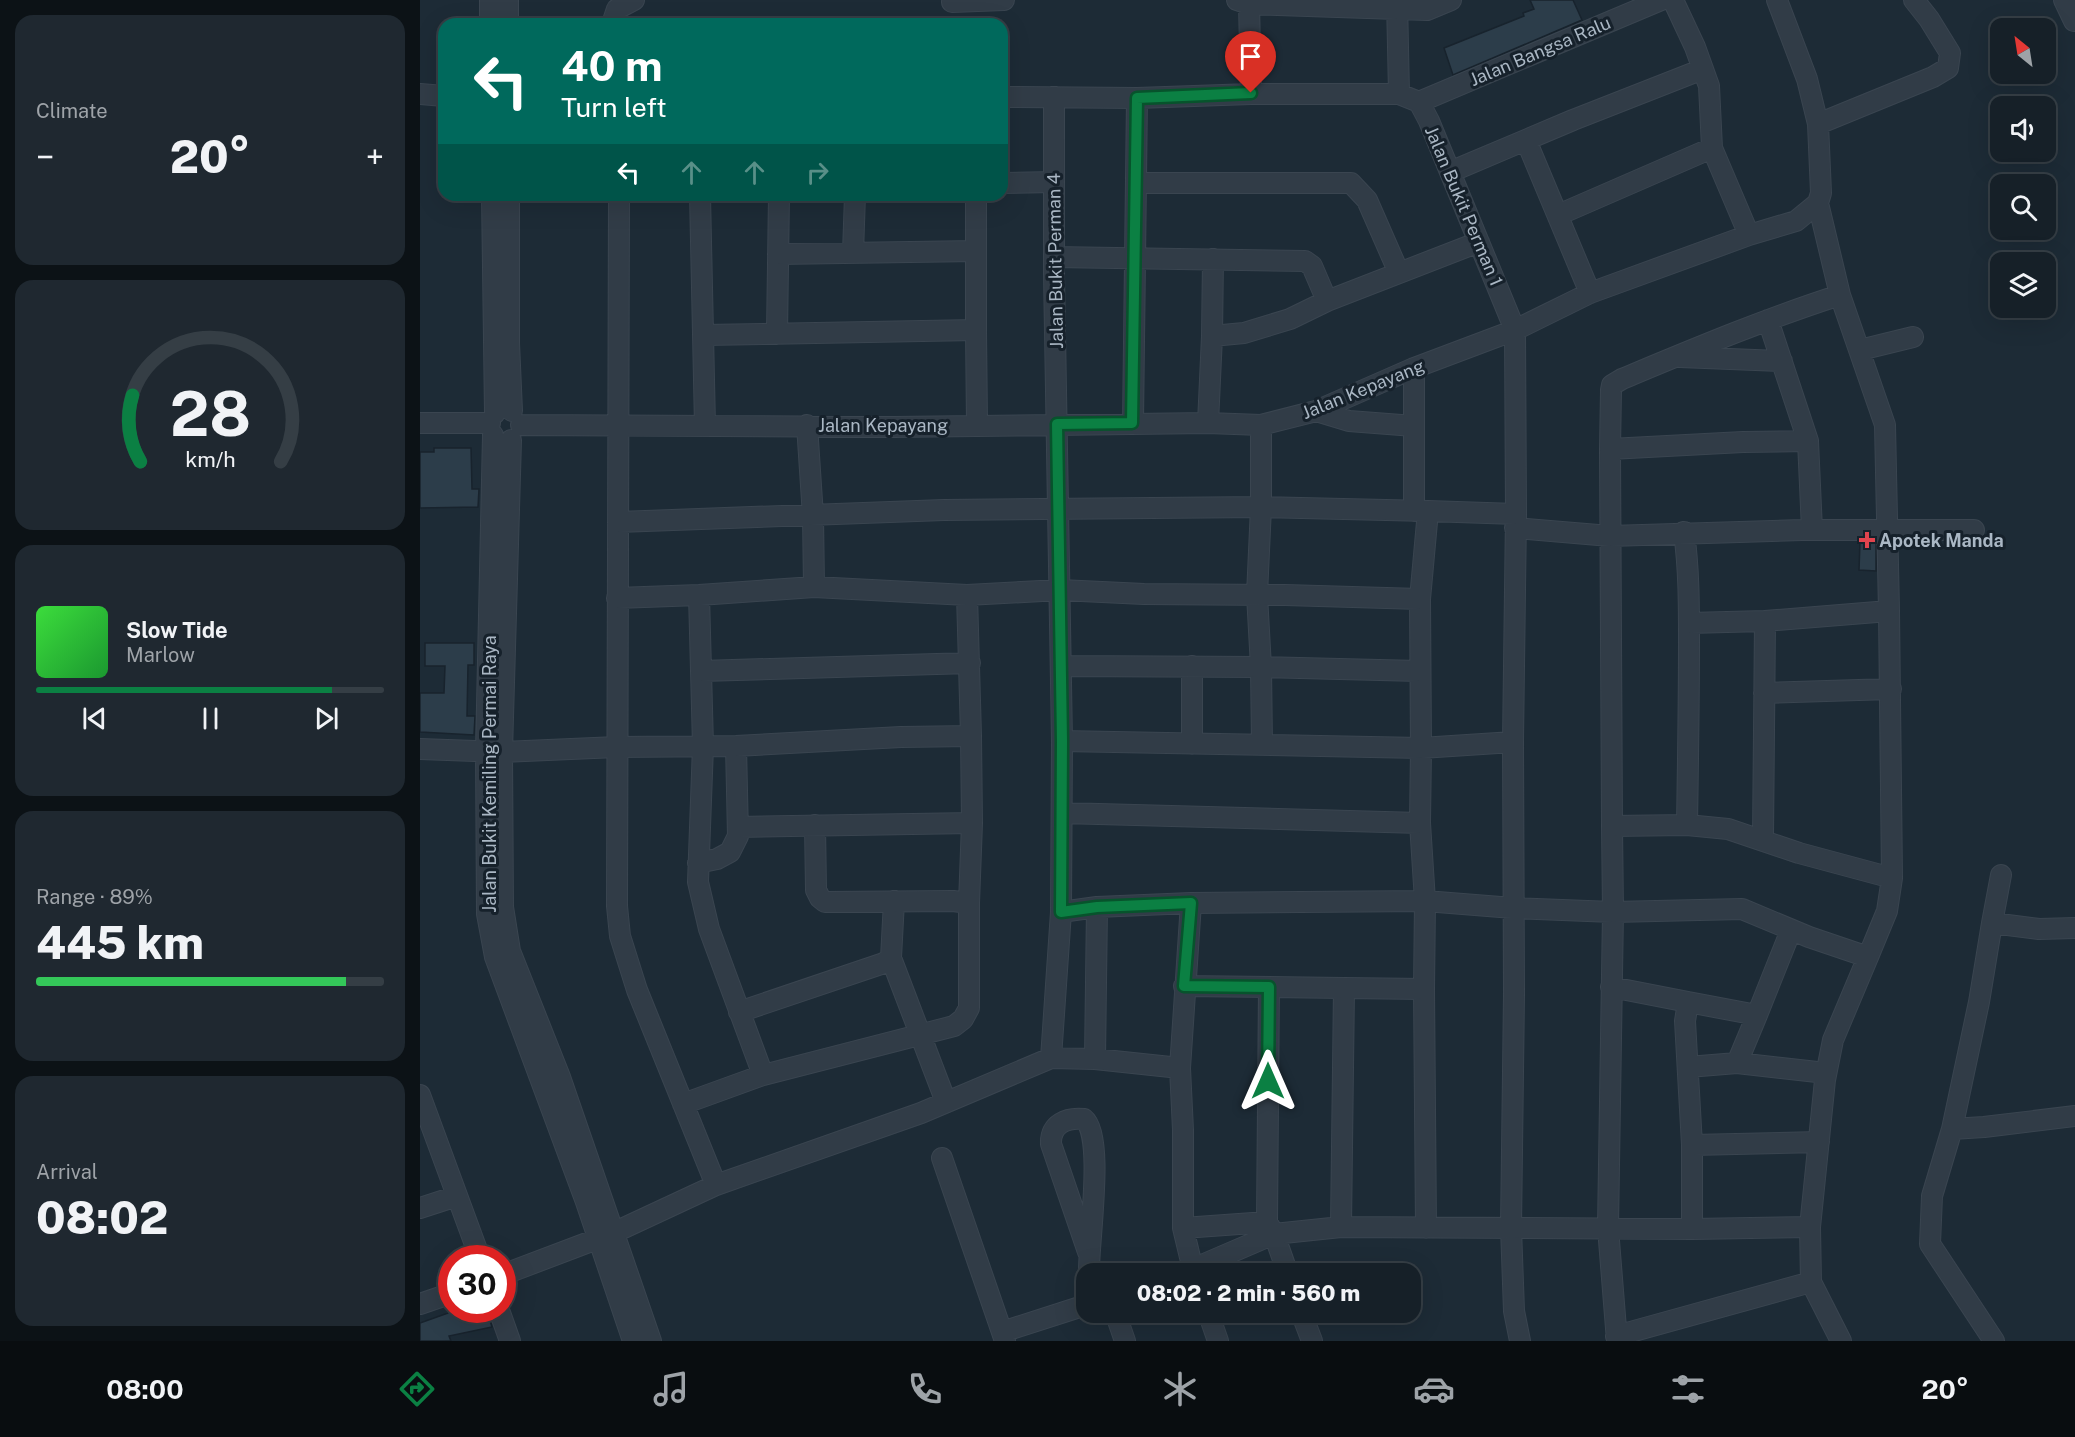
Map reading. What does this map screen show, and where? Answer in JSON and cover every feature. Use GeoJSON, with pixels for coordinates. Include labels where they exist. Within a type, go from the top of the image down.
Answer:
{"type":"FeatureCollection","features":[{"type":"Feature","properties":{"kind":"street"},"geometry":{"type":"LineString","coordinates":[[489,0],[490,18]]}},
{"type":"Feature","properties":{"kind":"street"},"geometry":{"type":"LineString","coordinates":[[508,0],[508,18]]}},
{"type":"Feature","properties":{"kind":"street"},"geometry":{"type":"LineString","coordinates":[[614,18],[617,9],[634,0]]}},
{"type":"Feature","properties":{"kind":"street"},"geometry":{"type":"LineString","coordinates":[[952,2],[1004,0]]}},
{"type":"Feature","properties":{"kind":"street"},"geometry":{"type":"LineString","coordinates":[[1251,93],[1243,2],[1398,5],[1427,10],[1451,0]]}},
{"type":"Feature","properties":{"kind":"street","name":"Jalan Bangsa Ralu"},"geometry":{"type":"LineString","coordinates":[[1419,102],[1661,0]]}},
{"type":"Feature","properties":{"kind":"street"},"geometry":{"type":"LineString","coordinates":[[1673,0],[1709,86],[1712,148],[1749,235]]}},
{"type":"Feature","properties":{"kind":"street"},"geometry":{"type":"LineString","coordinates":[[1777,0],[1808,79],[1818,124],[1821,193],[1818,203],[1840,296],[1884,425],[1888,530],[1892,878],[1887,911],[1833,1040],[1826,1073],[1810,1227],[1811,1282],[1841,1341]]}},
{"type":"Feature","properties":{"kind":"street"},"geometry":{"type":"LineString","coordinates":[[1818,124],[1933,77],[1948,68],[1950,53],[1914,0]]}},
{"type":"Feature","properties":{"kind":"street"},"geometry":{"type":"LineString","coordinates":[[2064,0],[2074,21]]}},
{"type":"Feature","properties":{"kind":"street"},"geometry":{"type":"LineString","coordinates":[[1398,5],[1399,94]]}},
{"type":"Feature","properties":{"kind":"street"},"geometry":{"type":"LineString","coordinates":[[1450,172],[1703,69]]}},
{"type":"Feature","properties":{"kind":"street"},"geometry":{"type":"LineString","coordinates":[[1008,97],[1137,98],[1251,93],[1399,94],[1419,102]]}},
{"type":"Feature","properties":{"kind":"street"},"geometry":{"type":"LineString","coordinates":[[420,94],[438,96]]}},
{"type":"Feature","properties":{"kind":"street","name":"Jalan Bukit Perman 4"},"geometry":{"type":"LineString","coordinates":[[1051,1058],[1061,912],[1062,813],[1054,97]]}},
{"type":"Feature","properties":{"kind":"street"},"geometry":{"type":"LineString","coordinates":[[1132,423],[1137,98]]}},
{"type":"Feature","properties":{"kind":"street","name":"Jalan Bukit Perman 1"},"geometry":{"type":"LineString","coordinates":[[1419,102],[1429,121],[1515,330]]}},
{"type":"Feature","properties":{"kind":"street"},"geometry":{"type":"LineString","coordinates":[[1526,140],[1590,293]]}},
{"type":"Feature","properties":{"kind":"street"},"geometry":{"type":"LineString","coordinates":[[1558,215],[1712,148]]}},
{"type":"Feature","properties":{"kind":"street"},"geometry":{"type":"LineString","coordinates":[[1008,183],[1054,182]]}},
{"type":"Feature","properties":{"kind":"street"},"geometry":{"type":"LineString","coordinates":[[1136,183],[1351,183],[1367,200],[1399,273]]}},
{"type":"Feature","properties":{"kind":"street"},"geometry":{"type":"LineString","coordinates":[[492,201],[504,425]]}},
{"type":"Feature","properties":{"kind":"street"},"geometry":{"type":"LineString","coordinates":[[504,425],[509,343],[509,201]]}},
{"type":"Feature","properties":{"kind":"street"},"geometry":{"type":"LineString","coordinates":[[619,201],[617,906],[620,936],[637,990],[716,1185]]}},
{"type":"Feature","properties":{"kind":"street"},"geometry":{"type":"LineString","coordinates":[[700,201],[705,426]]}},
{"type":"Feature","properties":{"kind":"street"},"geometry":{"type":"LineString","coordinates":[[777,334],[778,201]]}},
{"type":"Feature","properties":{"kind":"street"},"geometry":{"type":"LineString","coordinates":[[853,253],[855,201]]}},
{"type":"Feature","properties":{"kind":"street"},"geometry":{"type":"LineString","coordinates":[[976,201],[977,425]]}},
{"type":"Feature","properties":{"kind":"street","name":"Jalan Kepayang"},"geometry":{"type":"LineString","coordinates":[[420,423],[618,426],[1132,423],[1261,425],[1316,411],[1414,368],[1515,330],[1590,293],[1749,235],[1796,221],[1818,203]]}},
{"type":"Feature","properties":{"kind":"street"},"geometry":{"type":"LineString","coordinates":[[1212,336],[1244,333],[1290,319],[1327,301],[1479,242]]}},
{"type":"Feature","properties":{"kind":"street"},"geometry":{"type":"LineString","coordinates":[[778,254],[976,251]]}},
{"type":"Feature","properties":{"kind":"street"},"geometry":{"type":"LineString","coordinates":[[1054,257],[1305,261],[1312,266],[1327,301]]}},
{"type":"Feature","properties":{"kind":"street"},"geometry":{"type":"LineString","coordinates":[[1208,423],[1214,259]]}},
{"type":"Feature","properties":{"kind":"street"},"geometry":{"type":"LineString","coordinates":[[1811,1282],[1616,1339],[1608,1228],[1613,912],[1611,390],[1612,385],[1622,379],[1675,357],[1768,320],[1840,296]]}},
{"type":"Feature","properties":{"kind":"street"},"geometry":{"type":"LineString","coordinates":[[1768,320],[1808,441],[1812,530]]}},
{"type":"Feature","properties":{"kind":"street"},"geometry":{"type":"LineString","coordinates":[[704,335],[976,330]]}},
{"type":"Feature","properties":{"kind":"street"},"geometry":{"type":"LineString","coordinates":[[1515,330],[1516,521],[1513,742],[1515,994],[1511,1228],[1514,1311],[1520,1341]]}},
{"type":"Feature","properties":{"kind":"street"},"geometry":{"type":"LineString","coordinates":[[1860,350],[1913,337]]}},
{"type":"Feature","properties":{"kind":"street"},"geometry":{"type":"LineString","coordinates":[[1675,357],[1782,361]]}},
{"type":"Feature","properties":{"kind":"street"},"geometry":{"type":"LineString","coordinates":[[1414,368],[1414,426],[1421,511],[1419,671],[1420,823],[1425,901],[1425,1228]]}},
{"type":"Feature","properties":{"kind":"street"},"geometry":{"type":"LineString","coordinates":[[1316,411],[1349,421],[1414,426]]}},
{"type":"Feature","properties":{"kind":"street","name":"Jalan Bukit Kemiling Permai Raya"},"geometry":{"type":"LineString","coordinates":[[504,425],[494,752],[503,907],[510,951],[560,1077],[606,1235],[633,1341]]}},
{"type":"Feature","properties":{"kind":"street"},"geometry":{"type":"LineString","coordinates":[[807,425],[813,516],[814,587]]}},
{"type":"Feature","properties":{"kind":"street"},"geometry":{"type":"LineString","coordinates":[[1261,425],[1261,507],[1257,595],[1262,745]]}},
{"type":"Feature","properties":{"kind":"street"},"geometry":{"type":"LineString","coordinates":[[1610,449],[1808,441]]}},
{"type":"Feature","properties":{"kind":"street"},"geometry":{"type":"LineString","coordinates":[[618,522],[944,510],[1261,507],[1421,511],[1516,521],[1610,536],[1684,532],[1974,530]]}},
{"type":"Feature","properties":{"kind":"street"},"geometry":{"type":"LineString","coordinates":[[1684,532],[1688,557],[1689,623],[1687,825]]}},
{"type":"Feature","properties":{"kind":"street"},"geometry":{"type":"LineString","coordinates":[[617,598],[814,587],[967,595],[1060,590],[1144,594],[1420,599]]}},
{"type":"Feature","properties":{"kind":"street"},"geometry":{"type":"LineString","coordinates":[[699,595],[703,746],[698,882],[709,928],[763,1075]]}},
{"type":"Feature","properties":{"kind":"street"},"geometry":{"type":"LineString","coordinates":[[683,1104],[763,1075],[954,1026],[963,1019],[969,1008],[972,823],[967,595]]}},
{"type":"Feature","properties":{"kind":"street"},"geometry":{"type":"LineString","coordinates":[[1689,623],[1766,621],[1889,611]]}},
{"type":"Feature","properties":{"kind":"street"},"geometry":{"type":"LineString","coordinates":[[1763,839],[1766,621]]}},
{"type":"Feature","properties":{"kind":"street"},"geometry":{"type":"LineString","coordinates":[[701,671],[970,663]]}},
{"type":"Feature","properties":{"kind":"street"},"geometry":{"type":"LineString","coordinates":[[1061,666],[1192,666],[1419,671]]}},
{"type":"Feature","properties":{"kind":"street"},"geometry":{"type":"LineString","coordinates":[[1192,666],[1192,744]]}},
{"type":"Feature","properties":{"kind":"street"},"geometry":{"type":"LineString","coordinates":[[1764,693],[1890,689]]}},
{"type":"Feature","properties":{"kind":"street"},"geometry":{"type":"LineString","coordinates":[[420,749],[494,752],[617,747],[736,746],[901,737],[971,736]]}},
{"type":"Feature","properties":{"kind":"street"},"geometry":{"type":"LineString","coordinates":[[1062,741],[1421,748],[1513,742]]}},
{"type":"Feature","properties":{"kind":"street"},"geometry":{"type":"LineString","coordinates":[[698,863],[717,859],[730,852],[738,836],[736,746]]}},
{"type":"Feature","properties":{"kind":"street"},"geometry":{"type":"LineString","coordinates":[[1062,813],[1420,823]]}},
{"type":"Feature","properties":{"kind":"street"},"geometry":{"type":"LineString","coordinates":[[738,827],[972,823]]}},
{"type":"Feature","properties":{"kind":"street"},"geometry":{"type":"LineString","coordinates":[[815,825],[816,890],[825,902],[953,901],[969,903]]}},
{"type":"Feature","properties":{"kind":"street"},"geometry":{"type":"LineString","coordinates":[[1612,826],[1687,825],[1728,829],[1799,853],[1892,878]]}},
{"type":"Feature","properties":{"kind":"street"},"geometry":{"type":"LineString","coordinates":[[1994,1341],[1930,1244],[1932,1196],[1952,1129],[1979,1002],[2001,875]]}},
{"type":"Feature","properties":{"kind":"street"},"geometry":{"type":"LineString","coordinates":[[894,901],[891,958],[946,1102]]}},
{"type":"Feature","properties":{"kind":"street"},"geometry":{"type":"LineString","coordinates":[[1061,912],[1097,907],[1191,903],[1425,901],[1513,908],[1613,912],[1742,909],[1791,930],[1868,957]]}},
{"type":"Feature","properties":{"kind":"street"},"geometry":{"type":"LineString","coordinates":[[1188,1263],[1183,1228],[1180,1068],[1191,903]]}},
{"type":"Feature","properties":{"kind":"street"},"geometry":{"type":"LineString","coordinates":[[1095,1059],[1097,907]]}},
{"type":"Feature","properties":{"kind":"street"},"geometry":{"type":"LineString","coordinates":[[1992,923],[2039,929],[2075,928]]}},
{"type":"Feature","properties":{"kind":"street"},"geometry":{"type":"LineString","coordinates":[[1737,1063],[1791,930]]}},
{"type":"Feature","properties":{"kind":"street"},"geometry":{"type":"LineString","coordinates":[[739,1012],[884,963],[891,958]]}},
{"type":"Feature","properties":{"kind":"street"},"geometry":{"type":"LineString","coordinates":[[1184,986],[1424,989]]}},
{"type":"Feature","properties":{"kind":"street"},"geometry":{"type":"LineString","coordinates":[[1269,987],[1270,1228],[1284,1263]]}},
{"type":"Feature","properties":{"kind":"street"},"geometry":{"type":"LineString","coordinates":[[1611,987],[1756,1015]]}},
{"type":"Feature","properties":{"kind":"street"},"geometry":{"type":"LineString","coordinates":[[1341,1227],[1344,988]]}},
{"type":"Feature","properties":{"kind":"street"},"geometry":{"type":"LineString","coordinates":[[1688,1002],[1685,1021],[1692,1145],[1692,1229]]}},
{"type":"Feature","properties":{"kind":"street"},"geometry":{"type":"LineString","coordinates":[[516,1270],[606,1235],[716,1185],[921,1113],[1051,1058],[1095,1059],[1180,1068]]}},
{"type":"Feature","properties":{"kind":"street"},"geometry":{"type":"LineString","coordinates":[[1688,1067],[1737,1063],[1826,1073]]}},
{"type":"Feature","properties":{"kind":"street"},"geometry":{"type":"LineString","coordinates":[[420,1095],[475,1245]]}},
{"type":"Feature","properties":{"kind":"street"},"geometry":{"type":"LineString","coordinates":[[1952,1129],[2075,1116]]}},
{"type":"Feature","properties":{"kind":"street"},"geometry":{"type":"LineString","coordinates":[[1088,1252],[1051,1144],[1053,1131],[1069,1118],[1084,1119],[1092,1128],[1095,1185],[1088,1263]]}},
{"type":"Feature","properties":{"kind":"street"},"geometry":{"type":"LineString","coordinates":[[1692,1145],[1819,1142]]}},
{"type":"Feature","properties":{"kind":"street"},"geometry":{"type":"LineString","coordinates":[[942,1158],[1004,1337],[1076,1309]]}},
{"type":"Feature","properties":{"kind":"street"},"geometry":{"type":"LineString","coordinates":[[420,1208],[457,1196]]}},
{"type":"Feature","properties":{"kind":"street"},"geometry":{"type":"LineString","coordinates":[[1183,1228],[1692,1229],[1810,1227]]}},
{"type":"Feature","properties":{"kind":"street"},"geometry":{"type":"LineString","coordinates":[[1206,1263],[1270,1228]]}},
{"type":"Feature","properties":{"kind":"street","name":"Jalan Bukit Kemiling Permai Raya"},"geometry":{"type":"LineString","coordinates":[[606,1235],[651,1341]]}},
{"type":"Feature","properties":{"kind":"street"},"geometry":{"type":"LineString","coordinates":[[420,1304],[438,1298]]}},
{"type":"Feature","properties":{"kind":"street"},"geometry":{"type":"LineString","coordinates":[[504,1323],[510,1341]]}},
{"type":"Feature","properties":{"kind":"street"},"geometry":{"type":"LineString","coordinates":[[1119,1323],[1125,1341]]}},
{"type":"Feature","properties":{"kind":"street"},"geometry":{"type":"LineString","coordinates":[[1212,1323],[1218,1341]]}},
{"type":"Feature","properties":{"kind":"street"},"geometry":{"type":"LineString","coordinates":[[1305,1323],[1312,1341]]}},
{"type":"Feature","properties":{"kind":"building"},"geometry":{"type":"Polygon","coordinates":[[[1530,0],[1573,0],[1582,20],[1453,75],[1444,48],[1524,16],[1523,13],[1534,9],[1530,0]]]}},
{"type":"Feature","properties":{"kind":"building"},"geometry":{"type":"Polygon","coordinates":[[[434,448],[471,448],[472,489],[479,489],[478,507],[420,508],[420,452],[434,452],[434,448]]]}},
{"type":"Feature","properties":{"kind":"building"},"geometry":{"type":"Polygon","coordinates":[[[1860,542],[1876,542],[1876,571],[1859,570],[1860,542]]]}},
{"type":"Feature","properties":{"kind":"building"},"geometry":{"type":"Polygon","coordinates":[[[425,643],[474,643],[474,665],[468,665],[467,716],[475,716],[474,735],[420,732],[420,693],[444,693],[445,666],[425,666],[425,643]]]}},
{"type":"Feature","properties":{"kind":"building"},"geometry":{"type":"Polygon","coordinates":[[[438,1317],[438,1323],[491,1323],[492,1327],[449,1336],[451,1341],[420,1341],[420,1323],[438,1317]]]}},
{"type":"Feature","properties":{"kind":"place","name":"Apotek Manda"},"geometry":{"type":"Point","coordinates":[1867,540]}},
{"type":"Feature","properties":{"kind":"route"},"geometry":{"type":"LineString","coordinates":[[1251,93],[1137,98],[1132,423],[1057,424],[1062,741],[1061,912],[1097,907],[1191,903],[1184,986],[1269,987],[1268,1081]]}}]}
